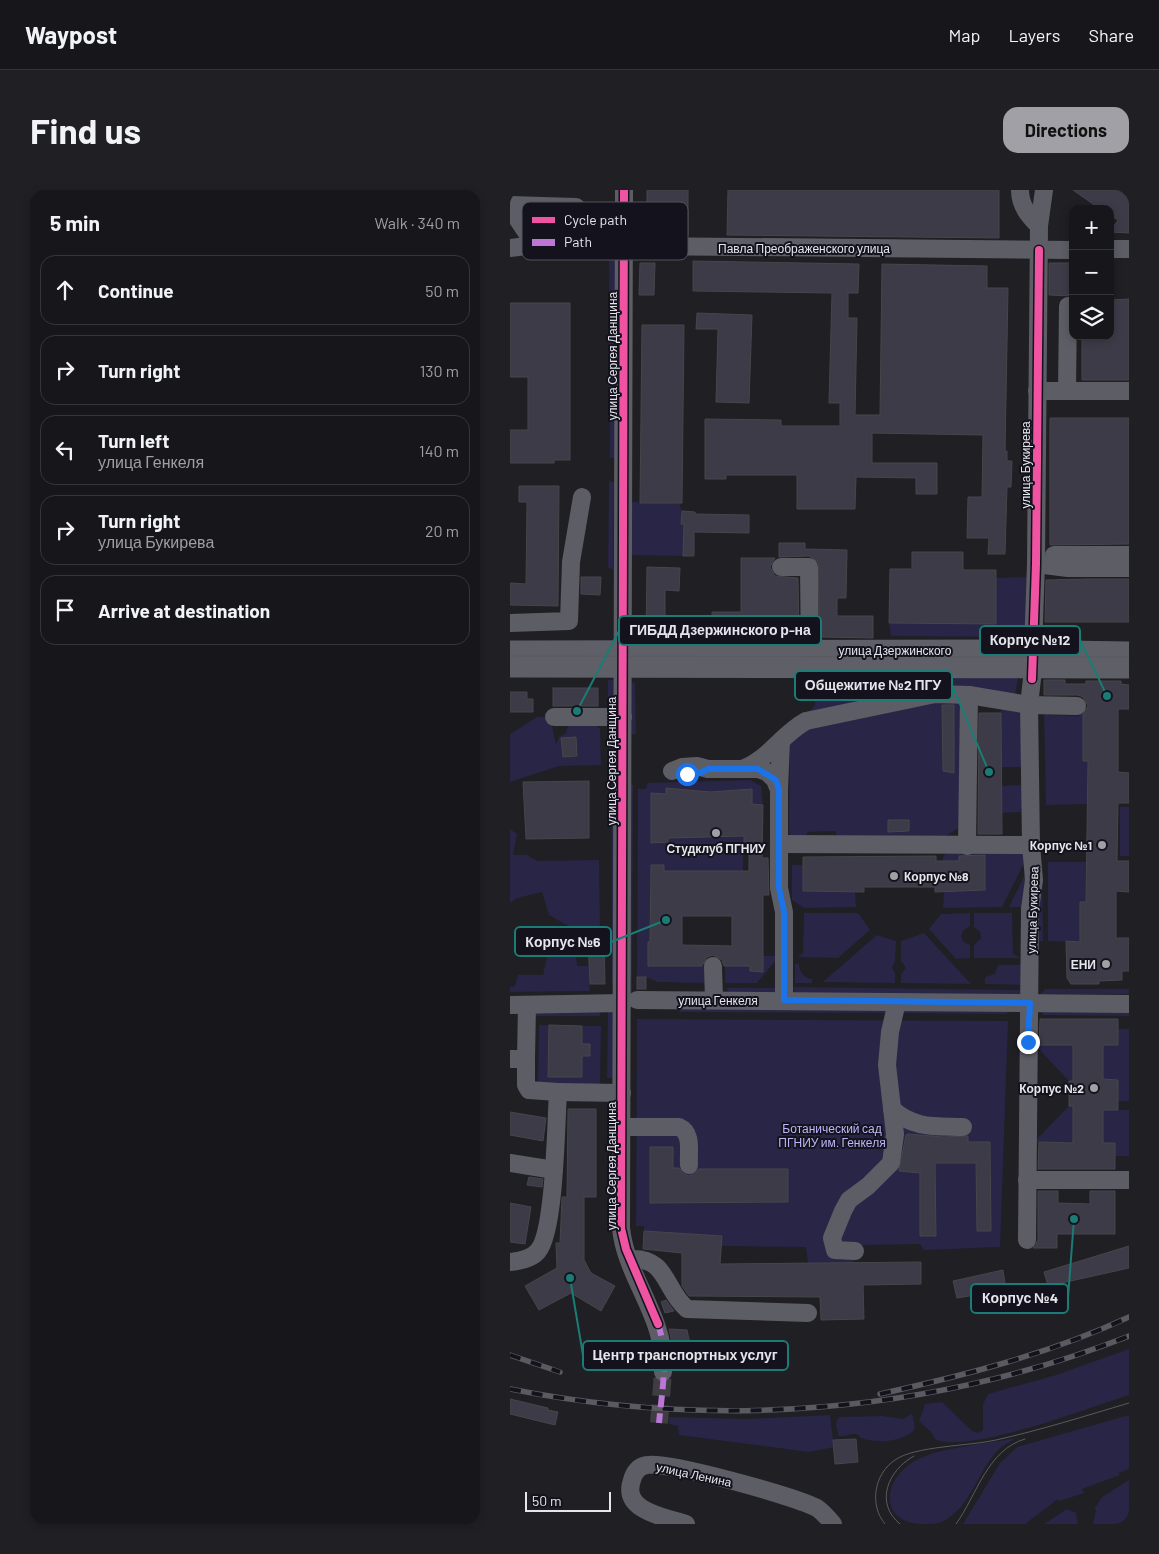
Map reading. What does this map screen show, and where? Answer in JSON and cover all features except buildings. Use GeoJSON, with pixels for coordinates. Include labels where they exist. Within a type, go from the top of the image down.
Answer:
{"type":"FeatureCollection","features":[{"type":"Feature","properties":{"kind":"main road","name":"улица Дзержинского"},"geometry":{"type":"LineString","coordinates":[[510,651],[622,659],[809,659],[1129,668]]}},
{"type":"Feature","properties":{"kind":"main road","name":"улица Дзержинского"},"geometry":{"type":"LineString","coordinates":[[1033,665],[1129,652]]}},
{"type":"Feature","properties":{"kind":"main road","name":"улица Дзержинского"},"geometry":{"type":"LineString","coordinates":[[510,667],[622,659]]}},
{"type":"Feature","properties":{"kind":"street"},"geometry":{"type":"LineString","coordinates":[[1020,190],[1020,197],[1026,213],[1039,226]]}},
{"type":"Feature","properties":{"kind":"street","name":"улица Букирева"},"geometry":{"type":"LineString","coordinates":[[1027,1240],[1030,909],[1034,880],[1031,844],[1029,705],[1033,665],[1036,564],[1038,250],[1044,190]]}},
{"type":"Feature","properties":{"kind":"street"},"geometry":{"type":"LineString","coordinates":[[510,206],[522,225]]}},
{"type":"Feature","properties":{"kind":"street","name":"Павла Преображенского улица"},"geometry":{"type":"LineString","coordinates":[[688,247],[1069,250]]}},
{"type":"Feature","properties":{"kind":"street"},"geometry":{"type":"LineString","coordinates":[[1114,249],[1129,249]]}},
{"type":"Feature","properties":{"kind":"street","name":"улица Сергея Данщина"},"geometry":{"type":"LineString","coordinates":[[623,260],[622,659],[630,1001],[622,1093],[622,1239],[658,1324],[664,1351],[663,1372]]}},
{"type":"Feature","properties":{"kind":"street"},"geometry":{"type":"LineString","coordinates":[[1067,391],[1068,306]]}},
{"type":"Feature","properties":{"kind":"street"},"geometry":{"type":"LineString","coordinates":[[1037,391],[1129,391]]}},
{"type":"Feature","properties":{"kind":"street"},"geometry":{"type":"LineString","coordinates":[[510,623],[569,620],[571,562],[582,497]]}},
{"type":"Feature","properties":{"kind":"street"},"geometry":{"type":"LineString","coordinates":[[1054,555],[1129,555]]}},
{"type":"Feature","properties":{"kind":"street"},"geometry":{"type":"LineString","coordinates":[[1036,564],[1068,568],[1129,568]]}},
{"type":"Feature","properties":{"kind":"street"},"geometry":{"type":"LineString","coordinates":[[781,567],[809,567],[809,659]]}},
{"type":"Feature","properties":{"kind":"street"},"geometry":{"type":"LineString","coordinates":[[742,769],[755,764],[781,741],[788,732],[806,721],[935,694],[969,695],[1029,705],[1077,706]]}},
{"type":"Feature","properties":{"kind":"street"},"geometry":{"type":"LineString","coordinates":[[967,846],[969,695]]}},
{"type":"Feature","properties":{"kind":"street"},"geometry":{"type":"LineString","coordinates":[[554,717],[623,716]]}},
{"type":"Feature","properties":{"kind":"street"},"geometry":{"type":"LineString","coordinates":[[781,741],[779,888],[784,912],[784,1000]]}},
{"type":"Feature","properties":{"kind":"street"},"geometry":{"type":"LineString","coordinates":[[672,767],[758,769],[767,772],[776,780],[779,790]]}},
{"type":"Feature","properties":{"kind":"street"},"geometry":{"type":"LineString","coordinates":[[780,844],[967,846],[1031,844]]}},
{"type":"Feature","properties":{"kind":"street"},"geometry":{"type":"LineString","coordinates":[[713,966],[714,1000]]}},
{"type":"Feature","properties":{"kind":"street","name":"улица Генкеля"},"geometry":{"type":"LineString","coordinates":[[519,1005],[714,1000],[1129,1004]]}},
{"type":"Feature","properties":{"kind":"street"},"geometry":{"type":"LineString","coordinates":[[855,1251],[835,1250],[832,1245],[834,1230],[849,1200],[868,1186],[891,1163],[895,1134],[887,1065],[890,1032],[897,1002]]}},
{"type":"Feature","properties":{"kind":"street"},"geometry":{"type":"LineString","coordinates":[[519,1005],[518,1059],[527,1088],[532,1091],[622,1093]]}},
{"type":"Feature","properties":{"kind":"street"},"geometry":{"type":"LineString","coordinates":[[510,1262],[529,1258],[540,1249],[552,1196],[558,1092]]}},
{"type":"Feature","properties":{"kind":"street"},"geometry":{"type":"LineString","coordinates":[[892,1109],[904,1120],[921,1125],[963,1127]]}},
{"type":"Feature","properties":{"kind":"street"},"geometry":{"type":"LineString","coordinates":[[895,1134],[908,1133],[921,1125]]}},
{"type":"Feature","properties":{"kind":"street"},"geometry":{"type":"LineString","coordinates":[[621,1127],[679,1127],[685,1130],[688,1135],[689,1165]]}},
{"type":"Feature","properties":{"kind":"street"},"geometry":{"type":"LineString","coordinates":[[510,1162],[554,1170]]}},
{"type":"Feature","properties":{"kind":"street"},"geometry":{"type":"LineString","coordinates":[[1027,1180],[1129,1180]]}},
{"type":"Feature","properties":{"kind":"street"},"geometry":{"type":"LineString","coordinates":[[630,1259],[638,1259],[655,1264],[687,1310],[808,1312]]}},
{"type":"Feature","properties":{"kind":"street","name":"улица Ленина"},"geometry":{"type":"LineString","coordinates":[[686,1524],[638,1506],[630,1494],[632,1478],[636,1470],[646,1465],[685,1469],[811,1506],[823,1513],[833,1524]]}},
{"type":"Feature","properties":{"kind":"green space"},"geometry":{"type":"Polygon","coordinates":[[[609,260],[615,260],[615,458],[610,458],[609,260]]]}},
{"type":"Feature","properties":{"kind":"green space"},"geometry":{"type":"Polygon","coordinates":[[[609,481],[614,482],[613,569],[608,568],[609,481]]]}},
{"type":"Feature","properties":{"kind":"green space"},"geometry":{"type":"Polygon","coordinates":[[[630,502],[679,503],[682,511],[681,524],[684,524],[683,556],[630,555],[630,502]]]}},
{"type":"Feature","properties":{"kind":"green space"},"geometry":{"type":"Polygon","coordinates":[[[1027,577],[1026,631],[1020,637],[891,636],[889,623],[995,624],[996,578],[1027,577]]]}},
{"type":"Feature","properties":{"kind":"green space"},"geometry":{"type":"Polygon","coordinates":[[[1013,676],[1018,679],[1015,695],[809,712],[815,705],[815,696],[805,686],[796,687],[795,677],[1013,676]]]}},
{"type":"Feature","properties":{"kind":"green space"},"geometry":{"type":"Polygon","coordinates":[[[608,680],[615,680],[615,707],[608,707],[608,680]]]}},
{"type":"Feature","properties":{"kind":"green space"},"geometry":{"type":"Polygon","coordinates":[[[630,682],[635,683],[636,734],[631,734],[630,682]]]}},
{"type":"Feature","properties":{"kind":"green space"},"geometry":{"type":"Polygon","coordinates":[[[925,700],[960,701],[964,709],[960,827],[944,837],[839,839],[835,831],[808,832],[803,840],[791,838],[789,832],[790,739],[798,731],[925,700]]]}},
{"type":"Feature","properties":{"kind":"green space"},"geometry":{"type":"Polygon","coordinates":[[[1083,706],[1083,761],[1088,761],[1087,804],[1046,805],[1044,710],[1047,710],[1048,715],[1080,716],[1080,707],[1083,706]]]}},
{"type":"Feature","properties":{"kind":"green space"},"geometry":{"type":"Polygon","coordinates":[[[1001,710],[1016,711],[1021,715],[1022,766],[1020,767],[1001,767],[1001,710]]]}},
{"type":"Feature","properties":{"kind":"green space"},"geometry":{"type":"Polygon","coordinates":[[[537,717],[550,717],[556,744],[559,737],[566,733],[568,725],[594,723],[600,729],[601,765],[559,766],[510,782],[510,734],[537,717]]]}},
{"type":"Feature","properties":{"kind":"green space"},"geometry":{"type":"Polygon","coordinates":[[[611,720],[618,721],[618,983],[612,983],[611,720]]]}},
{"type":"Feature","properties":{"kind":"green space"},"geometry":{"type":"Polygon","coordinates":[[[750,780],[761,786],[763,805],[752,805],[751,789],[710,792],[666,788],[666,794],[651,794],[652,843],[667,842],[668,838],[744,836],[743,871],[664,874],[664,865],[651,865],[648,965],[706,966],[706,983],[658,982],[646,977],[637,977],[638,789],[646,789],[647,783],[750,780]]]}},
{"type":"Feature","properties":{"kind":"green space"},"geometry":{"type":"Polygon","coordinates":[[[629,785],[633,785],[632,994],[627,994],[629,785]]]}},
{"type":"Feature","properties":{"kind":"green space"},"geometry":{"type":"Polygon","coordinates":[[[1022,785],[1023,806],[1020,812],[1002,813],[1001,786],[1022,785]]]}},
{"type":"Feature","properties":{"kind":"green space"},"geometry":{"type":"Polygon","coordinates":[[[1120,807],[1129,807],[1129,856],[1120,856],[1120,807]]]}},
{"type":"Feature","properties":{"kind":"green space"},"geometry":{"type":"Polygon","coordinates":[[[510,829],[517,834],[513,855],[527,855],[537,861],[599,860],[600,929],[582,934],[549,915],[542,892],[517,898],[510,903],[510,829]]]}},
{"type":"Feature","properties":{"kind":"green space"},"geometry":{"type":"Polygon","coordinates":[[[948,853],[1024,854],[1024,863],[1002,907],[943,908],[944,891],[985,890],[985,856],[960,856],[959,861],[942,861],[944,855],[948,853]]]}},
{"type":"Feature","properties":{"kind":"green space"},"geometry":{"type":"Polygon","coordinates":[[[1048,862],[1086,862],[1086,902],[1080,902],[1080,942],[1048,941],[1048,862]]]}},
{"type":"Feature","properties":{"kind":"green space"},"geometry":{"type":"Polygon","coordinates":[[[792,865],[803,865],[803,891],[855,892],[856,907],[804,908],[792,900],[792,865]]]}},
{"type":"Feature","properties":{"kind":"green space"},"geometry":{"type":"Polygon","coordinates":[[[1042,865],[1043,941],[1038,941],[1039,868],[1042,865]]]}},
{"type":"Feature","properties":{"kind":"green space"},"geometry":{"type":"Polygon","coordinates":[[[1029,866],[1026,907],[1009,907],[1029,866]]]}},
{"type":"Feature","properties":{"kind":"green space"},"geometry":{"type":"Polygon","coordinates":[[[804,913],[858,913],[870,930],[838,958],[798,957],[803,953],[804,913]]]}},
{"type":"Feature","properties":{"kind":"green space"},"geometry":{"type":"Polygon","coordinates":[[[970,913],[970,926],[963,931],[961,937],[964,942],[970,945],[970,958],[956,959],[929,929],[941,914],[970,913]]]}},
{"type":"Feature","properties":{"kind":"green space"},"geometry":{"type":"Polygon","coordinates":[[[974,913],[1012,913],[1013,954],[1021,958],[974,958],[974,945],[981,938],[980,932],[974,927],[974,913]]]}},
{"type":"Feature","properties":{"kind":"green space"},"geometry":{"type":"Polygon","coordinates":[[[566,932],[575,942],[577,966],[589,966],[590,991],[510,992],[510,987],[515,986],[518,975],[543,975],[551,940],[566,932]]]}},
{"type":"Feature","properties":{"kind":"green space"},"geometry":{"type":"Polygon","coordinates":[[[924,933],[971,984],[901,983],[901,974],[906,968],[901,961],[901,941],[924,933]]]}},
{"type":"Feature","properties":{"kind":"green space"},"geometry":{"type":"Polygon","coordinates":[[[877,935],[896,941],[895,961],[892,968],[895,973],[895,983],[823,982],[877,935]]]}},
{"type":"Feature","properties":{"kind":"green space"},"geometry":{"type":"Polygon","coordinates":[[[763,956],[776,956],[776,960],[757,983],[725,983],[725,966],[750,964],[751,971],[763,972],[763,956]]]}},
{"type":"Feature","properties":{"kind":"green space"},"geometry":{"type":"Polygon","coordinates":[[[795,964],[799,964],[801,972],[804,976],[812,979],[812,983],[795,983],[795,964]]]}},
{"type":"Feature","properties":{"kind":"green space"},"geometry":{"type":"Polygon","coordinates":[[[998,965],[1026,965],[1026,985],[985,984],[985,977],[995,974],[998,965]]]}},
{"type":"Feature","properties":{"kind":"green space"},"geometry":{"type":"Polygon","coordinates":[[[792,987],[1025,990],[1014,998],[796,994],[792,987]]]}},
{"type":"Feature","properties":{"kind":"green space"},"geometry":{"type":"Polygon","coordinates":[[[726,988],[778,988],[777,994],[730,995],[726,988]]]}},
{"type":"Feature","properties":{"kind":"green space"},"geometry":{"type":"Polygon","coordinates":[[[1045,989],[1129,989],[1129,994],[1041,994],[1045,989]]]}},
{"type":"Feature","properties":{"kind":"green space"},"geometry":{"type":"Polygon","coordinates":[[[675,1005],[887,1006],[889,1013],[680,1012],[675,1005]]]}},
{"type":"Feature","properties":{"kind":"green space"},"geometry":{"type":"Polygon","coordinates":[[[1011,1009],[1006,1014],[900,1013],[900,1010],[1011,1009]]]}},
{"type":"Feature","properties":{"kind":"green space"},"geometry":{"type":"Polygon","coordinates":[[[533,1011],[600,1011],[600,1016],[533,1016],[533,1011]]]}},
{"type":"Feature","properties":{"kind":"green space"},"geometry":{"type":"Polygon","coordinates":[[[608,1011],[614,1011],[614,1078],[607,1078],[608,1011]]]}},
{"type":"Feature","properties":{"kind":"green space"},"geometry":{"type":"Polygon","coordinates":[[[1042,1011],[1129,1011],[1129,1016],[1043,1015],[1042,1011]]]}},
{"type":"Feature","properties":{"kind":"green space","name":"Ботанический сад ПГНИУ им. Генкеля"},"geometry":{"type":"Polygon","coordinates":[[[637,1019],[1008,1021],[1000,1247],[924,1250],[920,1244],[863,1245],[852,1264],[808,1264],[806,1247],[721,1246],[722,1236],[644,1231],[644,1226],[636,1226],[637,1019]]]}},
{"type":"Feature","properties":{"kind":"green space"},"geometry":{"type":"Polygon","coordinates":[[[539,1025],[601,1026],[600,1086],[541,1085],[538,1080],[539,1025]]]}},
{"type":"Feature","properties":{"kind":"green space"},"geometry":{"type":"Polygon","coordinates":[[[1118,1029],[1129,1029],[1129,1101],[1118,1101],[1118,1080],[1103,1079],[1103,1045],[1118,1045],[1118,1029]]]}},
{"type":"Feature","properties":{"kind":"green space"},"geometry":{"type":"Polygon","coordinates":[[[1035,1045],[1073,1045],[1073,1081],[1069,1081],[1035,1045]]]}},
{"type":"Feature","properties":{"kind":"green space"},"geometry":{"type":"Polygon","coordinates":[[[1069,1106],[1073,1106],[1073,1143],[1034,1142],[1069,1106]]]}},
{"type":"Feature","properties":{"kind":"green space"},"geometry":{"type":"Polygon","coordinates":[[[1103,1110],[1129,1110],[1129,1156],[1115,1156],[1115,1143],[1103,1143],[1103,1110]]]}},
{"type":"Feature","properties":{"kind":"green space"},"geometry":{"type":"Polygon","coordinates":[[[1129,1349],[1129,1395],[1030,1428],[973,1441],[951,1442],[935,1439],[932,1433],[919,1421],[925,1404],[942,1402],[972,1431],[979,1433],[983,1430],[983,1404],[988,1394],[1056,1375],[1129,1349]]]}},
{"type":"Feature","properties":{"kind":"green space"},"geometry":{"type":"Polygon","coordinates":[[[911,1414],[915,1429],[904,1437],[890,1441],[868,1440],[855,1434],[839,1436],[836,1426],[837,1419],[840,1417],[882,1416],[903,1419],[911,1414]]]}},
{"type":"Feature","properties":{"kind":"green space"},"geometry":{"type":"Polygon","coordinates":[[[830,1415],[834,1447],[809,1452],[679,1435],[678,1426],[669,1424],[669,1417],[748,1419],[830,1415]]]}},
{"type":"Feature","properties":{"kind":"green space"},"geometry":{"type":"Polygon","coordinates":[[[1129,1415],[1129,1469],[1118,1473],[1120,1475],[1082,1489],[1084,1493],[1060,1501],[1058,1499],[1025,1524],[963,1524],[1000,1463],[1017,1447],[1129,1415]]]}},
{"type":"Feature","properties":{"kind":"green space"},"geometry":{"type":"Polygon","coordinates":[[[1016,1438],[997,1451],[967,1499],[952,1516],[942,1522],[926,1524],[910,1522],[899,1517],[893,1510],[890,1500],[895,1480],[902,1470],[913,1462],[948,1449],[1016,1438]]]}},
{"type":"Feature","properties":{"kind":"green space"},"geometry":{"type":"Polygon","coordinates":[[[1129,1480],[1129,1524],[1093,1524],[1096,1509],[1094,1509],[1102,1497],[1129,1480]]]}},
{"type":"Feature","properties":{"kind":"green space"},"geometry":{"type":"Polygon","coordinates":[[[1067,1509],[1076,1513],[1078,1524],[1044,1524],[1067,1509]]]}},
{"type":"Feature","properties":{"kind":"tunnel"},"geometry":{"type":"LineString","coordinates":[[659,1423],[663,1372]]}},
{"type":"Feature","properties":{"kind":"tram line"},"geometry":{"type":"LineString","coordinates":[[510,656],[1129,657]]}},
{"type":"Feature","properties":{"kind":"tram line"},"geometry":{"type":"LineString","coordinates":[[885,1524],[877,1508],[876,1490],[878,1481],[888,1466],[904,1455],[928,1449],[996,1440],[1129,1403]]}},
{"type":"Feature","properties":{"kind":"tram line"},"geometry":{"type":"LineString","coordinates":[[956,1524],[992,1463],[1001,1453],[1025,1439]]}},
{"type":"Feature","properties":{"kind":"tram line"},"geometry":{"type":"LineString","coordinates":[[900,1524],[892,1516],[888,1506],[886,1497],[887,1487],[897,1470],[914,1456]]}},
{"type":"Feature","properties":{"kind":"railway"},"geometry":{"type":"LineString","coordinates":[[880,1394],[944,1379],[1038,1353],[1129,1317]]}},
{"type":"Feature","properties":{"kind":"railway"},"geometry":{"type":"LineString","coordinates":[[510,1389],[588,1402],[666,1409],[745,1411],[823,1407],[901,1397],[978,1383],[1054,1362],[1129,1336]]}},
{"type":"Feature","properties":{"kind":"railway"},"geometry":{"type":"LineString","coordinates":[[510,1355],[560,1372]]}},
{"type":"Feature","properties":{"kind":"marked path"},"geometry":{"type":"LineString","coordinates":[[658,1324],[664,1361],[659,1423]]}},
{"type":"Feature","properties":{"kind":"cycle path"},"geometry":{"type":"LineString","coordinates":[[624,190],[624,202]]}},
{"type":"Feature","properties":{"kind":"cycle path"},"geometry":{"type":"LineString","coordinates":[[1032,679],[1036,564],[1039,250]]}},
{"type":"Feature","properties":{"kind":"cycle path"},"geometry":{"type":"LineString","coordinates":[[624,260],[621,1228],[626,1249],[658,1324]]}},
{"type":"Feature","properties":{"kind":"place","name":"Корпус №12"},"geometry":{"type":"Point","coordinates":[1107,696]}},
{"type":"Feature","properties":{"kind":"place","name":"ГИБДД Дзержинского р-на"},"geometry":{"type":"Point","coordinates":[577,711]}},
{"type":"Feature","properties":{"kind":"place","name":"Общежитие №2 ПГУ"},"geometry":{"type":"Point","coordinates":[989,772]}},
{"type":"Feature","properties":{"kind":"place","name":"Студклуб ПГНИУ"},"geometry":{"type":"Point","coordinates":[716,833]}},
{"type":"Feature","properties":{"kind":"place","name":"Корпус №1"},"geometry":{"type":"Point","coordinates":[1102,845]}},
{"type":"Feature","properties":{"kind":"place","name":"Корпус №8"},"geometry":{"type":"Point","coordinates":[894,876]}},
{"type":"Feature","properties":{"kind":"place","name":"Корпус №6"},"geometry":{"type":"Point","coordinates":[666,920]}},
{"type":"Feature","properties":{"kind":"place","name":"ЕНИ"},"geometry":{"type":"Point","coordinates":[1106,964]}},
{"type":"Feature","properties":{"kind":"place","name":"Корпус №2"},"geometry":{"type":"Point","coordinates":[1094,1088]}},
{"type":"Feature","properties":{"kind":"place","name":"Корпус №4"},"geometry":{"type":"Point","coordinates":[1074,1219]}},
{"type":"Feature","properties":{"kind":"place","name":"Центр транспортных услуг"},"geometry":{"type":"Point","coordinates":[570,1278]}},
{"type":"Feature","properties":{"kind":"route"},"geometry":{"type":"LineString","coordinates":[[687,774],[700,773],[708,769],[758,769],[767,772],[776,780],[779,790],[779,888],[784,912],[784,1000],[1030,1003],[1028,1042]]}}]}
